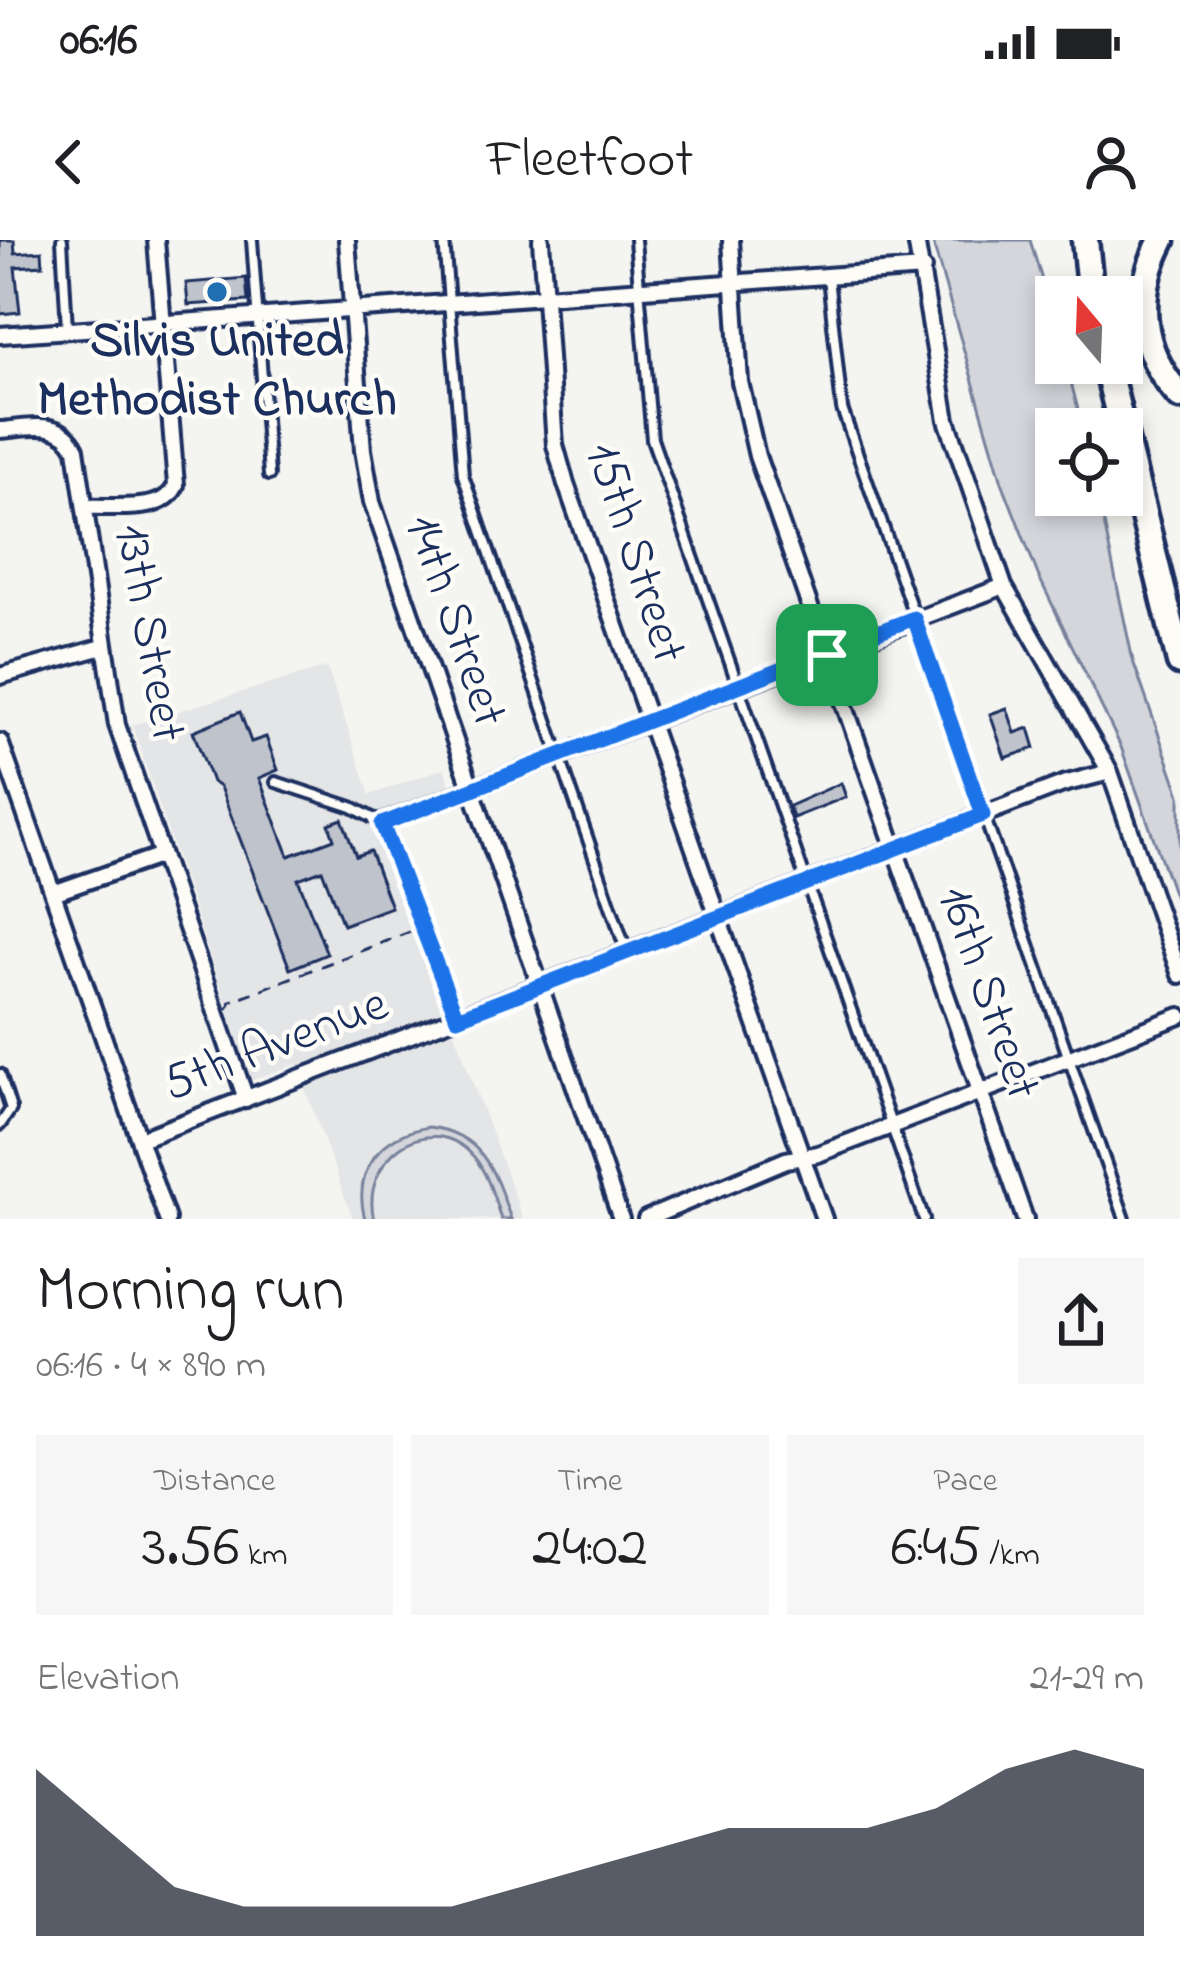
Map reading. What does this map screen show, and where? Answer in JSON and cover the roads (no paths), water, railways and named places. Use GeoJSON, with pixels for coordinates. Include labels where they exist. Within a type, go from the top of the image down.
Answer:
{"type":"FeatureCollection","features":[{"type":"Feature","properties":{"kind":"highway"},"geometry":{"type":"LineString","coordinates":[[1085,240],[1089,276]]}},
{"type":"Feature","properties":{"kind":"highway"},"geometry":{"type":"LineString","coordinates":[[1162,240],[1148,274],[1142,313],[1150,351],[1180,396]]}},
{"type":"Feature","properties":{"kind":"highway"},"geometry":{"type":"LineString","coordinates":[[1111,384],[1180,662]]}},
{"type":"Feature","properties":{"kind":"street","name":"13th Street"},"geometry":{"type":"LineString","coordinates":[[156,240],[174,493],[139,506],[85,507],[117,724],[247,1099]]}},
{"type":"Feature","properties":{"kind":"street","name":"14th Street"},"geometry":{"type":"LineString","coordinates":[[347,240],[362,450],[372,502],[621,1219]]}},
{"type":"Feature","properties":{"kind":"street","name":"15th Street"},"geometry":{"type":"LineString","coordinates":[[541,240],[555,445],[824,1219]]}},
{"type":"Feature","properties":{"kind":"street","name":"16th Street"},"geometry":{"type":"LineString","coordinates":[[730,240],[740,382],[751,434],[1025,1219]]}},
{"type":"Feature","properties":{"kind":"street"},"geometry":{"type":"LineString","coordinates":[[916,240],[947,420],[1004,586],[1110,772],[1180,975]]}},
{"type":"Feature","properties":{"kind":"street"},"geometry":{"type":"LineString","coordinates":[[0,334],[923,269]]}},
{"type":"Feature","properties":{"kind":"street"},"geometry":{"type":"LineString","coordinates":[[0,430],[50,426],[66,434],[76,449],[85,507]]}},
{"type":"Feature","properties":{"kind":"street"},"geometry":{"type":"LineString","coordinates":[[382,824],[1004,586]]}},
{"type":"Feature","properties":{"kind":"street"},"geometry":{"type":"LineString","coordinates":[[0,676],[103,647]]}},
{"type":"Feature","properties":{"kind":"street"},"geometry":{"type":"LineString","coordinates":[[2,753],[56,892],[167,1219]]}},
{"type":"Feature","properties":{"kind":"street","name":"5th Avenue"},"geometry":{"type":"LineString","coordinates":[[143,1138],[983,815],[1110,772]]}},
{"type":"Feature","properties":{"kind":"street"},"geometry":{"type":"LineString","coordinates":[[56,892],[162,855]]}},
{"type":"Feature","properties":{"kind":"street"},"geometry":{"type":"LineString","coordinates":[[646,1219],[1180,1016]]}},
{"type":"Feature","properties":{"kind":"lane"},"geometry":{"type":"LineString","coordinates":[[62,240],[68,330]]}},
{"type":"Feature","properties":{"kind":"lane"},"geometry":{"type":"LineString","coordinates":[[252,240],[269,475]]}},
{"type":"Feature","properties":{"kind":"lane"},"geometry":{"type":"LineString","coordinates":[[444,240],[463,475],[627,953]]}},
{"type":"Feature","properties":{"kind":"lane"},"geometry":{"type":"LineString","coordinates":[[635,240],[652,439],[924,1219]]}},
{"type":"Feature","properties":{"kind":"lane"},"geometry":{"type":"LineString","coordinates":[[828,275],[842,409],[1125,1219]]}},
{"type":"Feature","properties":{"kind":"lane"},"geometry":{"type":"LineString","coordinates":[[276,782],[352,807],[382,824],[457,1018]]}},
{"type":"Feature","properties":{"kind":"lane"},"geometry":{"type":"LineString","coordinates":[[0,1074],[11,1109],[0,1125]]}},
{"type":"Feature","properties":{"kind":"place","name":"Silvis United Methodist Church"},"geometry":{"type":"Point","coordinates":[217,292]}}]}
